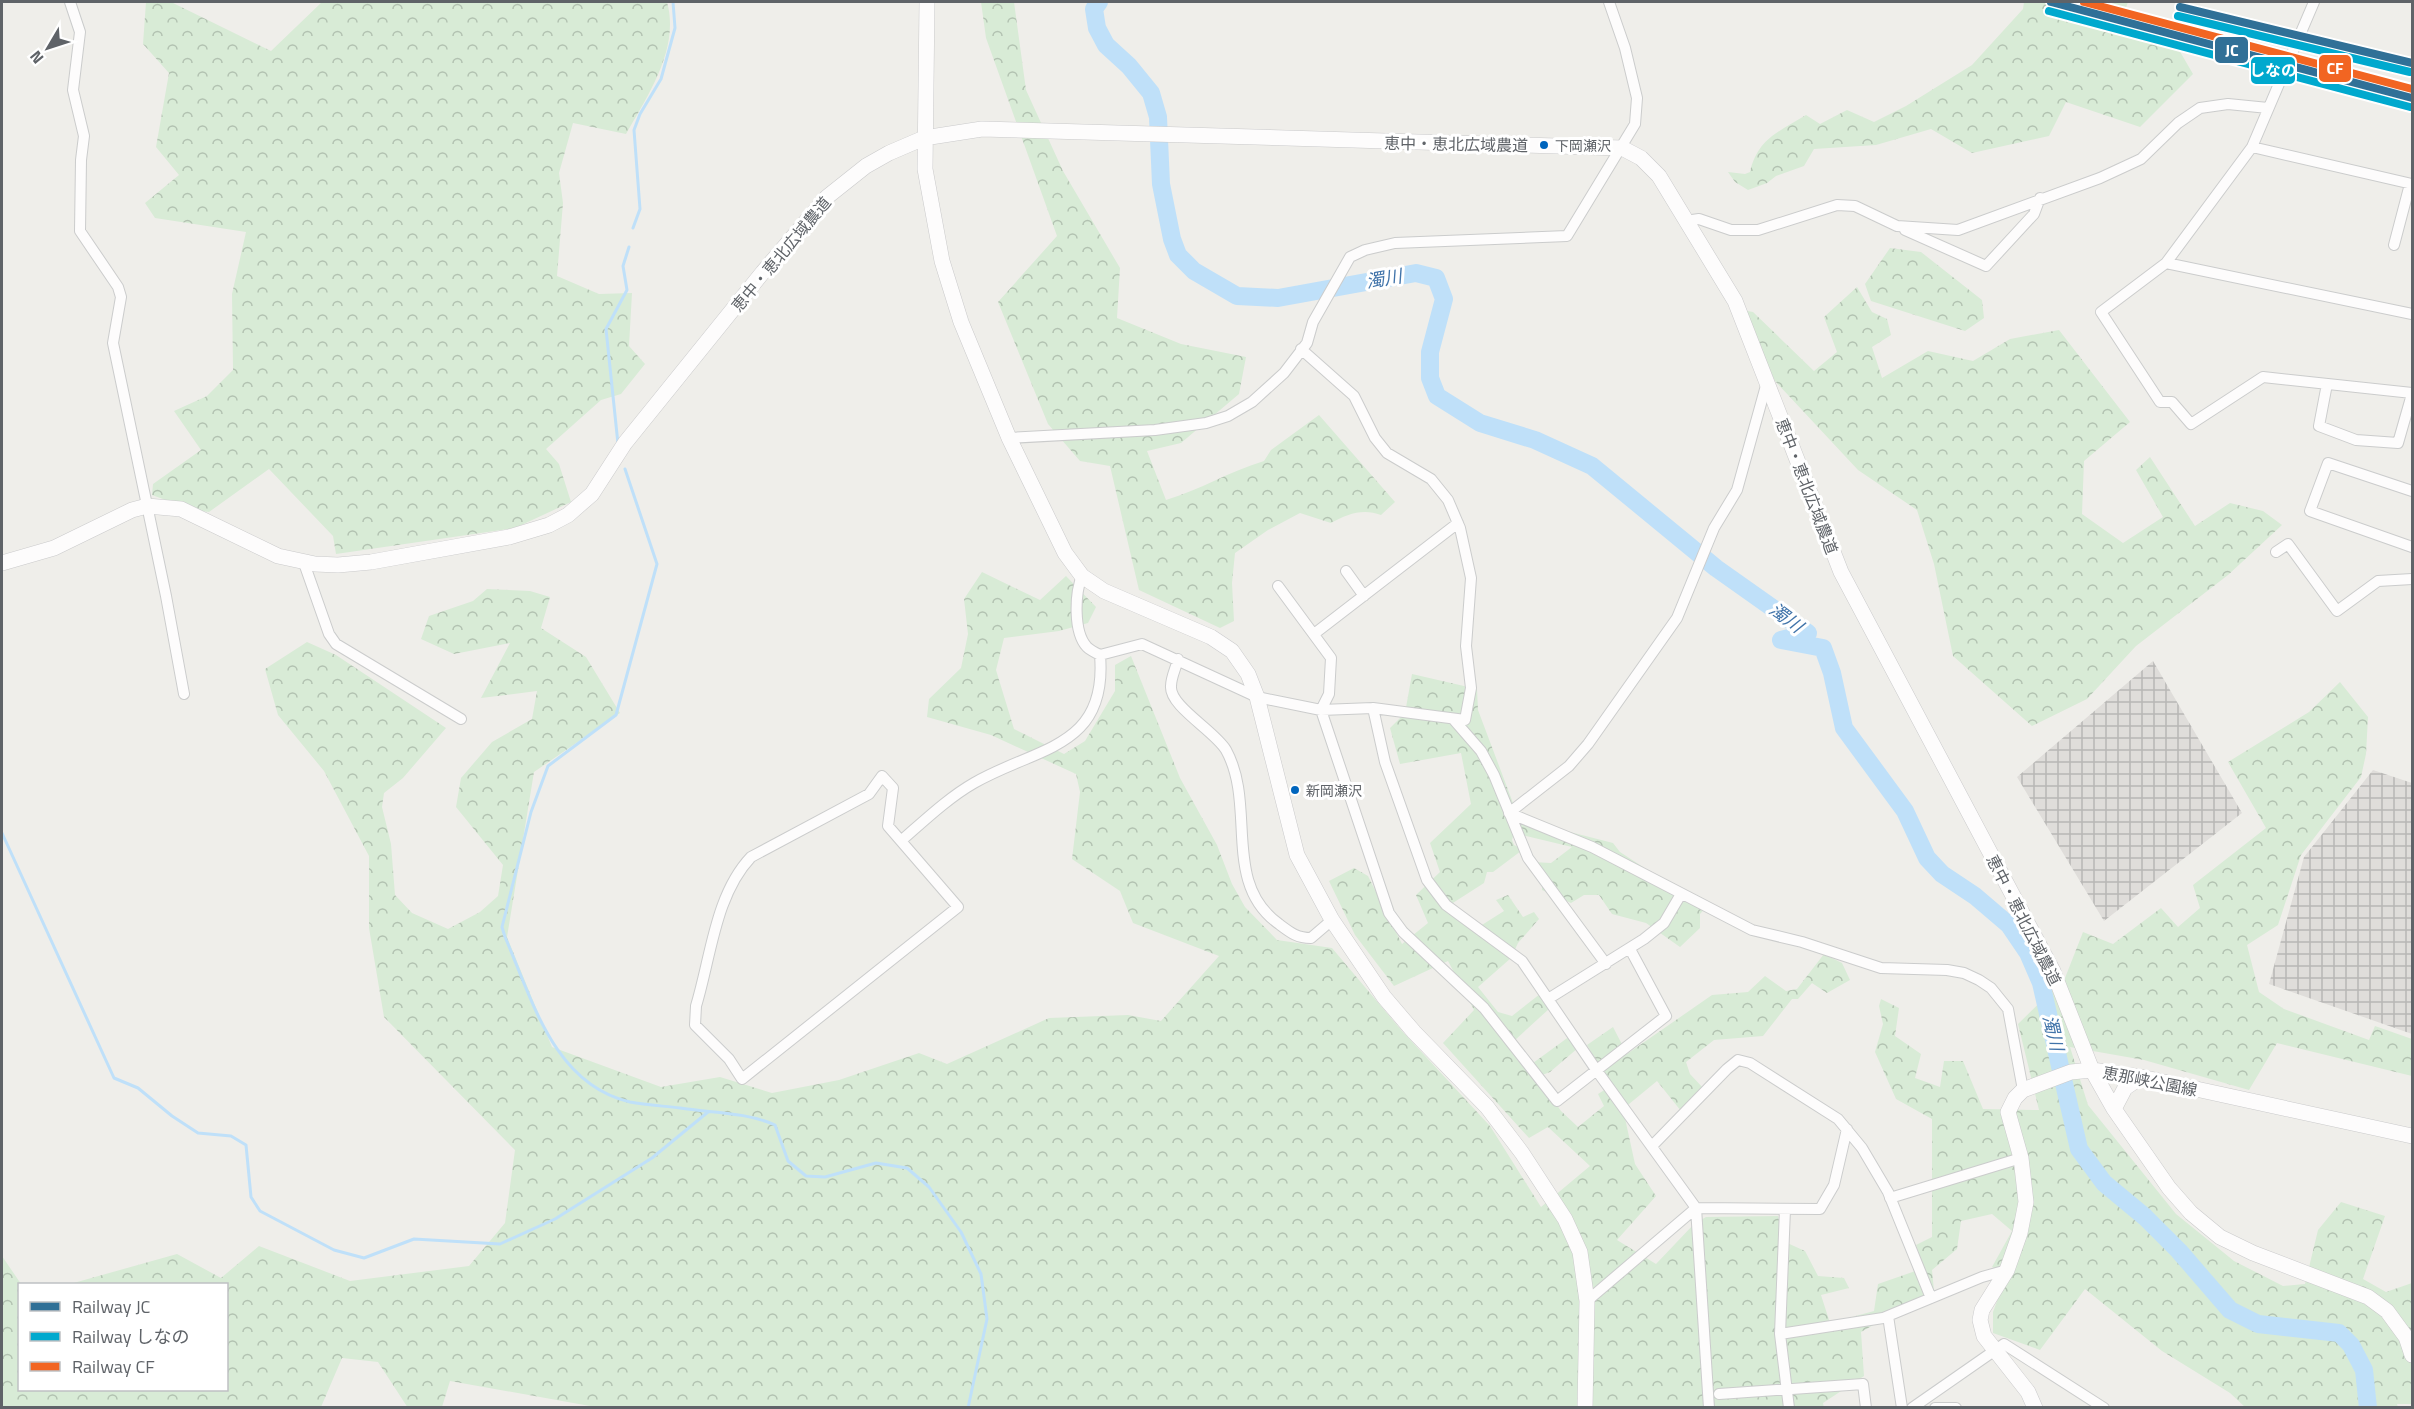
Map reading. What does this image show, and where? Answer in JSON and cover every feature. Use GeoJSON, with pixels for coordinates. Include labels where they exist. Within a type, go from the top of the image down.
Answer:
{"type":"FeatureCollection","features":[{"type":"Feature","properties":{"kind":"street"},"geometry":{"type":"LineString","coordinates":[[70,2],[80,32],[73,90],[84,136],[81,160],[80,231],[118,287],[121,297],[113,343],[184,694]]}},
{"type":"Feature","properties":{"kind":"street"},"geometry":{"type":"LineString","coordinates":[[927,2],[925,170],[942,261],[961,322],[1009,438],[1065,553],[1082,576],[1104,591],[1211,637],[1232,651],[1248,674],[1257,697],[1297,855],[1332,920],[1384,997],[1413,1032],[1487,1107],[1522,1153],[1565,1219],[1580,1252],[1587,1301],[1585,1407]]}},
{"type":"Feature","properties":{"kind":"street"},"geometry":{"type":"LineString","coordinates":[[1009,438],[1155,430],[1206,423],[1228,416],[1252,402],[1284,374],[1307,343],[1313,322],[1350,256],[1395,243],[1566,236],[1635,124],[1637,98],[1625,48],[1609,2]]}},
{"type":"Feature","properties":{"kind":"street"},"geometry":{"type":"LineString","coordinates":[[2314,2],[2252,147],[2166,263],[2101,312],[2160,402],[2172,402],[2191,424],[2263,377],[2412,393],[2398,443],[2356,440],[2319,426],[2327,384]]}},
{"type":"Feature","properties":{"kind":"street"},"geometry":{"type":"LineString","coordinates":[[1897,226],[1958,230],[2040,198],[2100,178],[2141,159],[2178,123],[2200,108],[2228,104],[2268,108]]}},
{"type":"Feature","properties":{"kind":"street","name":"恵中・恵北広域農道"},"geometry":{"type":"LineString","coordinates":[[2,563],[54,548],[132,510],[147,506],[181,509],[263,550],[304,562],[338,565],[509,537],[549,525],[568,515],[592,494],[625,443],[763,272],[827,197],[866,165],[924,138],[982,129],[1622,148],[1641,158],[1659,176],[1735,301],[1840,572],[2053,971],[2092,1070],[2114,1109],[2169,1188],[2191,1214],[2220,1237],[2253,1253],[2368,1297],[2387,1311],[2406,1337],[2412,1355]]}},
{"type":"Feature","properties":{"kind":"street"},"geometry":{"type":"LineString","coordinates":[[2252,147],[2411,184],[2394,244]]}},
{"type":"Feature","properties":{"kind":"street"},"geometry":{"type":"LineString","coordinates":[[1685,221],[1699,219],[1731,230],[1758,230],[1837,205],[1855,206],[1986,266],[2034,214],[2040,198]]}},
{"type":"Feature","properties":{"kind":"street"},"geometry":{"type":"LineString","coordinates":[[2166,263],[2412,314]]}},
{"type":"Feature","properties":{"kind":"street"},"geometry":{"type":"LineString","coordinates":[[1082,576],[1076,592],[1083,640],[1088,648],[1100,655],[1142,644],[1257,697],[1321,710],[1373,708],[1465,720],[1471,688],[1466,646],[1471,578],[1458,524],[1448,500],[1431,478],[1387,453],[1375,438],[1354,396],[1301,350]]}},
{"type":"Feature","properties":{"kind":"street"},"geometry":{"type":"LineString","coordinates":[[1509,813],[1569,766],[1588,744],[1677,618],[1714,528],[1737,490],[1768,382]]}},
{"type":"Feature","properties":{"kind":"street"},"geometry":{"type":"LineString","coordinates":[[2412,491],[2328,463],[2310,511],[2412,547]]}},
{"type":"Feature","properties":{"kind":"street"},"geometry":{"type":"LineString","coordinates":[[1314,634],[1458,524]]}},
{"type":"Feature","properties":{"kind":"street"},"geometry":{"type":"LineString","coordinates":[[2276,552],[2288,544],[2337,611],[2379,581],[2412,579]]}},
{"type":"Feature","properties":{"kind":"street"},"geometry":{"type":"LineString","coordinates":[[304,562],[329,634],[336,644],[461,719]]}},
{"type":"Feature","properties":{"kind":"street"},"geometry":{"type":"LineString","coordinates":[[1346,571],[1364,596]]}},
{"type":"Feature","properties":{"kind":"street"},"geometry":{"type":"LineString","coordinates":[[1278,586],[1331,658],[1329,694],[1321,710],[1389,913],[1403,932],[1484,1008],[1557,1101],[1666,1016],[1629,948]]}},
{"type":"Feature","properties":{"kind":"street"},"geometry":{"type":"LineString","coordinates":[[902,840],[938,808],[974,783],[1018,761],[1048,751],[1078,730],[1088,718],[1098,692],[1100,655]]}},
{"type":"Feature","properties":{"kind":"street"},"geometry":{"type":"LineString","coordinates":[[1178,659],[1170,686],[1172,695],[1189,715],[1216,736],[1227,751],[1235,774],[1241,797],[1243,860],[1252,895],[1272,920],[1298,938],[1311,938],[1332,920]]}},
{"type":"Feature","properties":{"kind":"street"},"geometry":{"type":"LineString","coordinates":[[1373,708],[1385,762],[1427,880],[1434,892],[1446,905],[1522,961],[1597,1071],[1696,1208],[1709,1407]]}},
{"type":"Feature","properties":{"kind":"street"},"geometry":{"type":"LineString","coordinates":[[1454,720],[1480,751],[1528,858],[1606,964]]}},
{"type":"Feature","properties":{"kind":"street"},"geometry":{"type":"LineString","coordinates":[[882,776],[893,788],[888,826],[902,840],[958,907],[742,1079],[729,1059],[695,1025],[696,1006],[720,917],[729,888],[739,870],[751,857],[869,794],[882,776]]}},
{"type":"Feature","properties":{"kind":"street"},"geometry":{"type":"LineString","coordinates":[[1509,813],[1592,847],[1752,930],[1802,942],[1881,968],[1947,970],[1964,974],[1991,988],[2008,1009],[2024,1090],[2015,1098],[2008,1112],[2021,1158],[2026,1202],[2020,1233],[2007,1270],[1982,1310],[1980,1320],[1984,1336],[2028,1392],[2035,1407]]}},
{"type":"Feature","properties":{"kind":"street"},"geometry":{"type":"LineString","coordinates":[[1548,999],[1606,964],[1664,923],[1681,894]]}},
{"type":"Feature","properties":{"kind":"street"},"geometry":{"type":"LineString","coordinates":[[1652,1146],[1738,1060],[1750,1063],[1838,1119],[1862,1148],[1890,1198],[1931,1298]]}},
{"type":"Feature","properties":{"kind":"street","name":"恵那峡公園線"},"geometry":{"type":"LineString","coordinates":[[2024,1090],[2071,1072],[2092,1070],[2141,1077],[2412,1136]]}},
{"type":"Feature","properties":{"kind":"street"},"geometry":{"type":"LineString","coordinates":[[2114,1109],[2125,1088],[2141,1077]]}},
{"type":"Feature","properties":{"kind":"street"},"geometry":{"type":"LineString","coordinates":[[1587,1301],[1696,1208],[1820,1209],[1827,1202],[1834,1185],[1847,1129]]}},
{"type":"Feature","properties":{"kind":"street"},"geometry":{"type":"LineString","coordinates":[[1890,1198],[2021,1158]]}},
{"type":"Feature","properties":{"kind":"street"},"geometry":{"type":"LineString","coordinates":[[1785,1209],[1780,1334],[1789,1407]]}},
{"type":"Feature","properties":{"kind":"street"},"geometry":{"type":"LineString","coordinates":[[1780,1334],[1888,1316],[1982,1277],[2007,1270]]}},
{"type":"Feature","properties":{"kind":"street"},"geometry":{"type":"LineString","coordinates":[[1888,1316],[1902,1407]]}},
{"type":"Feature","properties":{"kind":"street"},"geometry":{"type":"LineString","coordinates":[[1912,1407],[2004,1344],[2104,1407]]}},
{"type":"Feature","properties":{"kind":"street"},"geometry":{"type":"LineString","coordinates":[[1719,1394],[1863,1384],[1866,1407]]}},
{"type":"Feature","properties":{"kind":"street"},"geometry":{"type":"LineString","coordinates":[[1935,1407],[1956,1407]]}},
{"type":"Feature","properties":{"kind":"shaded area"},"geometry":{"type":"Polygon","coordinates":[[[2153,661],[2242,813],[2104,921],[2017,777],[2153,661]]]}},
{"type":"Feature","properties":{"kind":"shaded area"},"geometry":{"type":"Polygon","coordinates":[[[2373,770],[2412,783],[2412,1034],[2269,984],[2304,857],[2373,770]]]}},
{"type":"Feature","properties":{"kind":"green space"},"geometry":{"type":"Polygon","coordinates":[[[146,2],[171,2],[271,51],[322,2],[667,2],[670,19],[666,54],[652,87],[626,134],[573,123],[559,173],[563,203],[557,276],[599,294],[632,293],[629,346],[645,364],[621,394],[601,400],[546,449],[559,464],[571,502],[515,528],[336,554],[333,536],[269,469],[209,512],[193,510],[152,495],[153,484],[201,450],[174,411],[207,396],[233,370],[232,294],[246,232],[155,218],[145,203],[179,175],[156,147],[169,73],[143,44],[146,2]]]}},
{"type":"Feature","properties":{"kind":"green space"},"geometry":{"type":"Polygon","coordinates":[[[981,2],[1014,2],[1026,90],[1063,171],[1120,268],[1117,318],[1181,344],[1246,357],[1239,394],[1181,443],[1147,451],[1166,500],[1264,461],[1271,450],[1319,415],[1395,502],[1381,515],[1368,512],[1355,513],[1331,523],[1300,513],[1268,530],[1235,553],[1232,583],[1234,621],[1220,628],[1139,590],[1110,466],[1080,461],[1048,424],[998,302],[1057,236],[986,38],[981,2]]]}},
{"type":"Feature","properties":{"kind":"green space"},"geometry":{"type":"Polygon","coordinates":[[[2024,2],[2128,2],[2118,30],[2175,43],[2193,74],[2140,127],[2066,102],[2049,136],[1972,153],[1931,129],[1876,145],[1814,149],[1804,166],[1776,176],[1767,183],[1748,190],[1735,182],[1728,172],[1745,174],[1750,172],[1758,151],[1764,144],[1806,115],[1820,124],[1847,110],[1874,122],[1906,106],[1972,65],[2023,9],[2024,2]]]}},
{"type":"Feature","properties":{"kind":"green space"},"geometry":{"type":"Polygon","coordinates":[[[1890,248],[1921,252],[1982,300],[1984,318],[1965,331],[1871,301],[1865,284],[1890,248]]]}},
{"type":"Feature","properties":{"kind":"green space"},"geometry":{"type":"Polygon","coordinates":[[[1857,287],[1872,312],[1887,319],[1891,335],[1872,347],[1882,378],[1928,351],[1973,361],[2010,339],[2059,330],[2130,422],[2084,461],[2082,514],[2123,543],[2163,517],[2136,470],[2150,457],[2195,526],[2230,503],[2263,511],[2282,525],[2228,575],[2136,646],[2087,699],[2032,726],[1953,656],[1934,564],[1917,510],[1858,470],[1775,381],[1742,310],[1753,312],[1814,371],[1837,352],[1824,317],[1857,287]]]}},
{"type":"Feature","properties":{"kind":"green space"},"geometry":{"type":"Polygon","coordinates":[[[982,572],[1040,600],[1066,576],[1096,607],[1088,623],[1059,631],[1004,638],[996,670],[1014,729],[1064,754],[1085,741],[1115,691],[1115,665],[1131,656],[1180,778],[1217,845],[1232,884],[1245,907],[1277,940],[1332,948],[1402,1031],[1490,1126],[1541,1207],[1590,1166],[1548,1127],[1529,1138],[1443,1043],[1474,1010],[1448,961],[1394,986],[1355,935],[1329,881],[1354,868],[1368,876],[1402,944],[1428,923],[1416,895],[1440,872],[1430,843],[1471,804],[1461,753],[1400,764],[1390,728],[1405,713],[1412,674],[1477,689],[1478,710],[1519,819],[1613,843],[1620,852],[1643,867],[1668,893],[1694,894],[1709,904],[1700,914],[1700,928],[1680,947],[1646,923],[1612,914],[1599,895],[1584,895],[1571,903],[1542,890],[1542,871],[1533,862],[1551,863],[1572,847],[1514,833],[1512,840],[1514,845],[1522,849],[1521,851],[1493,872],[1487,872],[1484,883],[1445,908],[1474,930],[1504,911],[1496,900],[1508,895],[1523,917],[1534,912],[1539,919],[1518,943],[1511,958],[1478,987],[1498,1012],[1512,1016],[1540,994],[1550,1008],[1514,1041],[1533,1063],[1570,1036],[1578,1048],[1550,1072],[1537,1077],[1561,1111],[1578,1127],[1604,1106],[1598,1094],[1606,1089],[1604,1074],[1587,1045],[1613,1027],[1627,1054],[1712,995],[1748,992],[1765,976],[1786,991],[1797,989],[1824,954],[1842,963],[1850,980],[1827,993],[1812,983],[1798,999],[1792,999],[1763,1036],[1714,1040],[1686,1062],[1690,1074],[1704,1089],[1681,1111],[1657,1081],[1623,1109],[1635,1164],[1656,1196],[1617,1240],[1656,1264],[1694,1224],[1706,1217],[1778,1216],[1785,1242],[1805,1251],[1818,1276],[1844,1278],[1849,1288],[1821,1295],[1830,1323],[1874,1311],[1878,1284],[1924,1268],[1916,1245],[1932,1237],[1932,1119],[1896,1099],[1875,1052],[1883,1024],[1879,1006],[1881,999],[1899,1008],[1895,1036],[1921,1054],[1915,1078],[1940,1087],[1944,1061],[1963,1061],[1983,1109],[2039,1110],[2018,1024],[2065,978],[2083,932],[2113,944],[2161,908],[2178,927],[2200,908],[2193,885],[2266,828],[2228,762],[2309,712],[2340,682],[2368,717],[2366,754],[2361,777],[2301,855],[2278,925],[2247,945],[2259,992],[2284,1009],[2369,1040],[2375,1026],[2412,1039],[2412,1076],[2277,1043],[2249,1090],[2144,1060],[2070,1047],[2088,1105],[2176,1214],[2234,1261],[2283,1286],[2305,1284],[2318,1230],[2341,1202],[2385,1216],[2363,1279],[2386,1292],[2412,1283],[2412,1404],[2397,1404],[2398,1407],[2245,1407],[2230,1393],[2162,1351],[2085,1289],[2040,1350],[1993,1333],[1993,1312],[2007,1274],[1992,1267],[2012,1231],[1992,1214],[1961,1221],[1957,1249],[1932,1270],[1934,1291],[1861,1332],[1864,1376],[1823,1403],[1824,1408],[601,1408],[450,1381],[442,1407],[408,1408],[378,1362],[342,1358],[321,1407],[2,1407],[2,1256],[20,1283],[18,1283],[18,1391],[228,1391],[228,1283],[74,1283],[177,1254],[221,1278],[259,1246],[350,1281],[469,1266],[505,1223],[515,1150],[384,1017],[369,928],[369,856],[324,771],[278,715],[265,669],[307,642],[336,655],[446,728],[403,778],[384,793],[382,807],[391,844],[395,895],[412,913],[448,929],[480,912],[498,896],[503,865],[456,807],[461,778],[492,742],[532,719],[537,691],[481,698],[510,643],[454,654],[421,639],[429,616],[473,601],[487,589],[530,591],[550,597],[541,628],[586,657],[620,713],[534,772],[507,937],[552,1047],[661,1087],[720,1077],[772,1093],[839,1080],[919,1053],[947,1064],[1049,1018],[1128,1015],[1161,1021],[1219,956],[1133,923],[1120,891],[1072,859],[1080,792],[1076,774],[991,735],[927,717],[929,699],[961,668],[968,634],[964,599],[982,572]]]}},
{"type":"Feature","properties":{"kind":"waterway"},"geometry":{"type":"LineString","coordinates":[[633,228],[640,209],[634,130],[640,114],[661,79],[675,28],[673,2]]}},
{"type":"Feature","properties":{"kind":"waterway","name":"濁川"},"geometry":{"type":"LineString","coordinates":[[1099,2],[1094,9],[1097,28],[1106,45],[1129,66],[1151,93],[1158,117],[1161,184],[1172,239],[1178,255],[1194,271],[1237,296],[1278,298],[1416,273],[1436,278],[1444,299],[1430,352],[1430,378],[1437,396],[1480,423],[1535,440],[1592,466],[1716,568],[1808,633],[1781,640],[1823,648],[1832,673],[1844,728],[1905,811],[1927,858],[1942,874],[1975,896],[2009,925],[2028,953],[2041,983],[2079,1149],[2104,1183],[2145,1217],[2179,1251],[2230,1310],[2258,1324],[2339,1333],[2351,1345],[2364,1370],[2368,1408]]}},
{"type":"Feature","properties":{"kind":"waterway"},"geometry":{"type":"LineString","coordinates":[[618,444],[606,329],[627,290],[623,266],[629,247]]}},
{"type":"Feature","properties":{"kind":"waterway"},"geometry":{"type":"LineString","coordinates":[[625,469],[657,564],[616,715],[548,766],[531,812],[502,927],[505,937],[536,1012],[549,1036],[564,1059],[582,1078],[604,1093],[630,1102],[741,1115],[775,1125],[788,1161],[806,1176],[825,1177],[876,1163],[907,1168],[929,1187],[961,1232],[981,1274],[987,1319],[968,1408]]}},
{"type":"Feature","properties":{"kind":"waterway"},"geometry":{"type":"LineString","coordinates":[[2,833],[114,1078],[138,1088],[172,1116],[198,1133],[231,1136],[246,1145],[251,1197],[260,1211],[334,1250],[364,1258],[414,1239],[500,1244],[555,1219],[652,1158],[708,1112]]}},
{"type":"Feature","properties":{"kind":"rail line","name":"JC"},"geometry":{"type":"LineString","coordinates":[[2051,2],[2412,98]]}},
{"type":"Feature","properties":{"kind":"rail line","name":"CF"},"geometry":{"type":"LineString","coordinates":[[2084,2],[2412,89]]}},
{"type":"Feature","properties":{"kind":"rail line","name":"JC"},"geometry":{"type":"LineString","coordinates":[[2180,7],[2412,63]]}},
{"type":"Feature","properties":{"kind":"rail line","name":"しなの"},"geometry":{"type":"LineString","coordinates":[[2049,11],[2410,107]]}},
{"type":"Feature","properties":{"kind":"rail line","name":"しなの"},"geometry":{"type":"LineString","coordinates":[[2178,16],[2410,72]]}},
{"type":"Feature","properties":{"kind":"place","name":"下岡瀬沢"},"geometry":{"type":"Point","coordinates":[1544,145]}},
{"type":"Feature","properties":{"kind":"place","name":"新岡瀬沢"},"geometry":{"type":"Point","coordinates":[1295,790]}}]}
